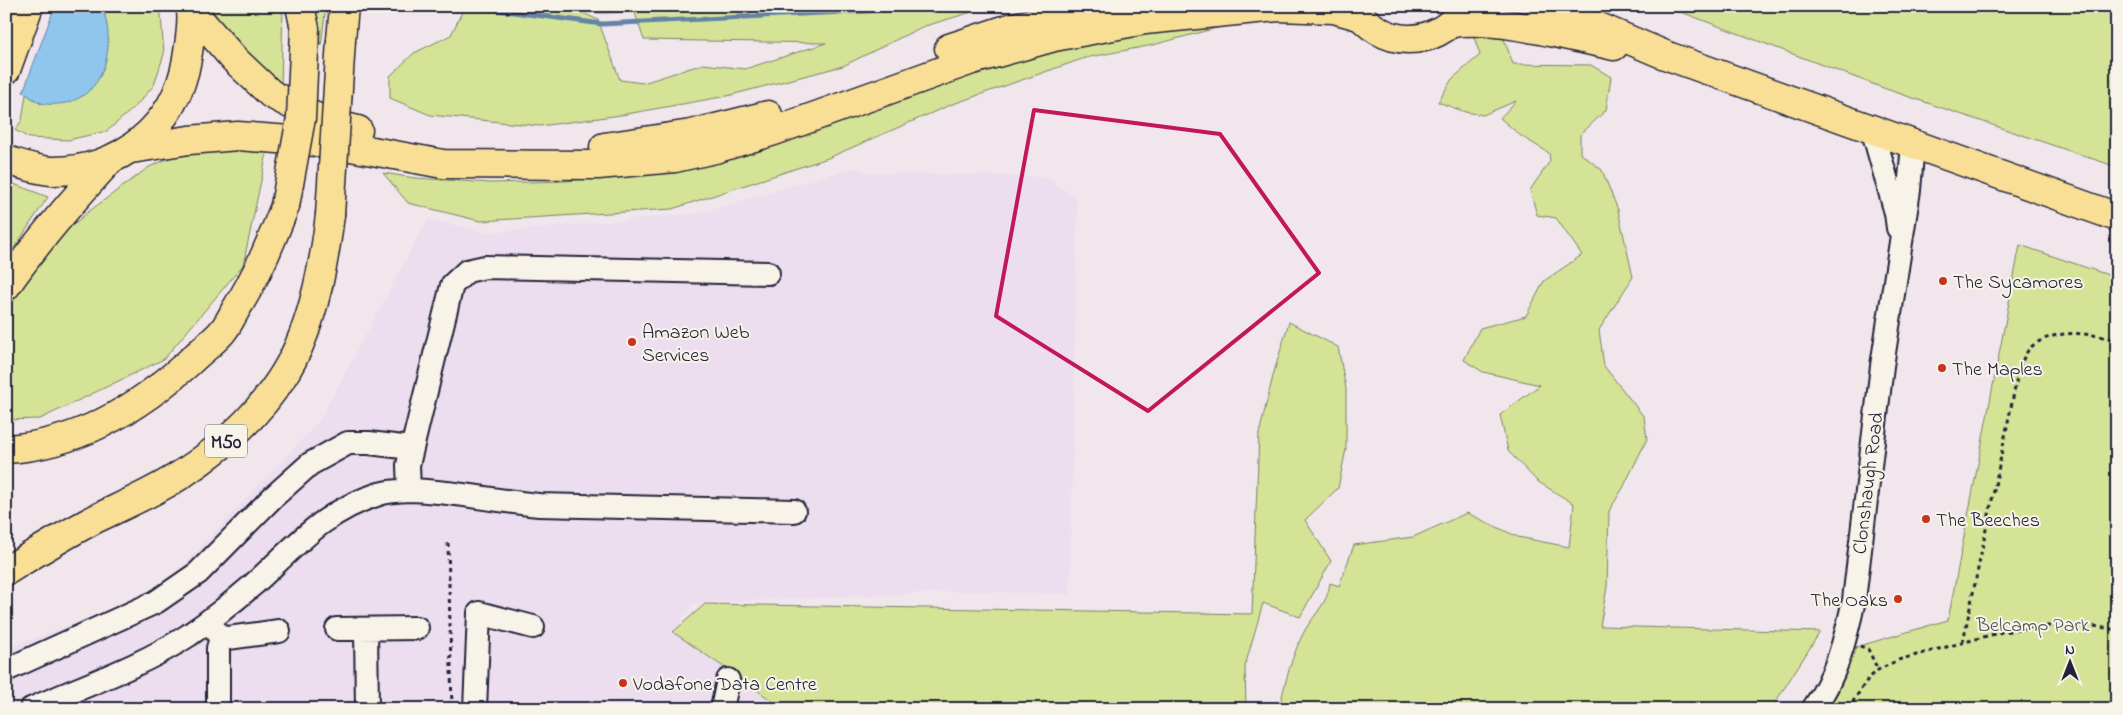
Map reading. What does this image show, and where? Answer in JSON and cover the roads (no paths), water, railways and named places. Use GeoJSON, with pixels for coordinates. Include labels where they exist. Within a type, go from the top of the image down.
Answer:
{"type":"FeatureCollection","features":[{"type":"Feature","properties":{"kind":"main road"},"geometry":{"type":"LineString","coordinates":[[6,70],[29,6]]}},
{"type":"Feature","properties":{"kind":"main road","name":"M50"},"geometry":{"type":"LineString","coordinates":[[6,571],[92,521],[181,475],[237,432],[266,400],[287,370],[303,333],[318,288],[330,215],[344,6]]}},
{"type":"Feature","properties":{"kind":"main road"},"geometry":{"type":"LineString","coordinates":[[190,8],[227,52],[271,94],[326,122],[394,138],[496,152],[611,146],[690,134],[787,110],[947,49],[1013,27],[1119,6]]}},
{"type":"Feature","properties":{"kind":"main road"},"geometry":{"type":"LineString","coordinates":[[1542,6],[1580,19],[1665,55],[2117,217]]}},
{"type":"Feature","properties":{"kind":"main road"},"geometry":{"type":"LineString","coordinates":[[6,286],[27,256],[68,206],[120,155],[145,139],[172,105],[185,71],[190,42],[190,8]]}},
{"type":"Feature","properties":{"kind":"main road"},"geometry":{"type":"LineString","coordinates":[[6,160],[49,171],[82,169],[120,155],[189,140],[238,136],[329,143],[443,164],[580,165],[675,158],[715,149],[774,131],[972,60],[1054,37],[1145,20],[1269,8],[1356,11],[1370,26],[1383,34],[1408,39],[1432,35],[1458,15],[1472,21],[1513,26],[1665,55]]}},
{"type":"Feature","properties":{"kind":"main road"},"geometry":{"type":"LineString","coordinates":[[6,449],[56,440],[88,430],[145,398],[186,366],[222,331],[243,299],[268,252],[285,206],[301,118],[302,18]]}},
{"type":"Feature","properties":{"kind":"street","name":"Clonshaugh Road"},"geometry":{"type":"LineString","coordinates":[[1869,129],[1874,135],[1896,213],[1900,252]]}},
{"type":"Feature","properties":{"kind":"street","name":"Clonshaugh Road"},"geometry":{"type":"LineString","coordinates":[[1813,709],[1834,669],[1844,642],[1854,600],[1882,366],[1909,190],[1913,144]]}},
{"type":"Feature","properties":{"kind":"street"},"geometry":{"type":"LineString","coordinates":[[408,490],[408,465],[452,286],[467,271],[485,267],[768,273]]}},
{"type":"Feature","properties":{"kind":"street"},"geometry":{"type":"LineString","coordinates":[[6,670],[156,602],[198,573],[272,498],[310,464],[348,443],[369,443],[412,448]]}},
{"type":"Feature","properties":{"kind":"street"},"geometry":{"type":"LineString","coordinates":[[218,709],[218,648],[215,630],[255,583],[305,534],[340,509],[380,493],[431,490],[498,501],[539,505],[794,511]]}},
{"type":"Feature","properties":{"kind":"street"},"geometry":{"type":"LineString","coordinates":[[475,709],[479,614],[533,627]]}},
{"type":"Feature","properties":{"kind":"street"},"geometry":{"type":"LineString","coordinates":[[337,629],[417,628]]}},
{"type":"Feature","properties":{"kind":"street"},"geometry":{"type":"LineString","coordinates":[[366,629],[367,709]]}},
{"type":"Feature","properties":{"kind":"street"},"geometry":{"type":"LineString","coordinates":[[31,709],[147,658],[186,637],[215,630],[278,631]]}},
{"type":"Feature","properties":{"kind":"street"},"geometry":{"type":"LineString","coordinates":[[722,709],[728,680]]}},
{"type":"Feature","properties":{"kind":"water"},"geometry":{"type":"Polygon","coordinates":[[[55,6],[102,6],[106,19],[108,48],[106,62],[101,75],[83,96],[70,102],[50,104],[39,102],[23,92],[55,6]]]}},
{"type":"Feature","properties":{"kind":"waterway"},"geometry":{"type":"LineString","coordinates":[[468,6],[602,24],[925,8]]}},
{"type":"Feature","properties":{"kind":"place","name":"The Sycamores"},"geometry":{"type":"Point","coordinates":[1943,281]}},
{"type":"Feature","properties":{"kind":"place","name":"Amazon Web Services"},"geometry":{"type":"Point","coordinates":[632,342]}},
{"type":"Feature","properties":{"kind":"place","name":"The Maples"},"geometry":{"type":"Point","coordinates":[1942,368]}},
{"type":"Feature","properties":{"kind":"place","name":"The Beeches"},"geometry":{"type":"Point","coordinates":[1926,519]}},
{"type":"Feature","properties":{"kind":"place","name":"The Oaks"},"geometry":{"type":"Point","coordinates":[1898,599]}},
{"type":"Feature","properties":{"kind":"place","name":"Vodafone Data Centre"},"geometry":{"type":"Point","coordinates":[623,683]}},
{"type":"Feature","properties":{"kind":"park label","name":"Belcamp Park"},"geometry":{"type":"Point","coordinates":[2033,624]}}]}
